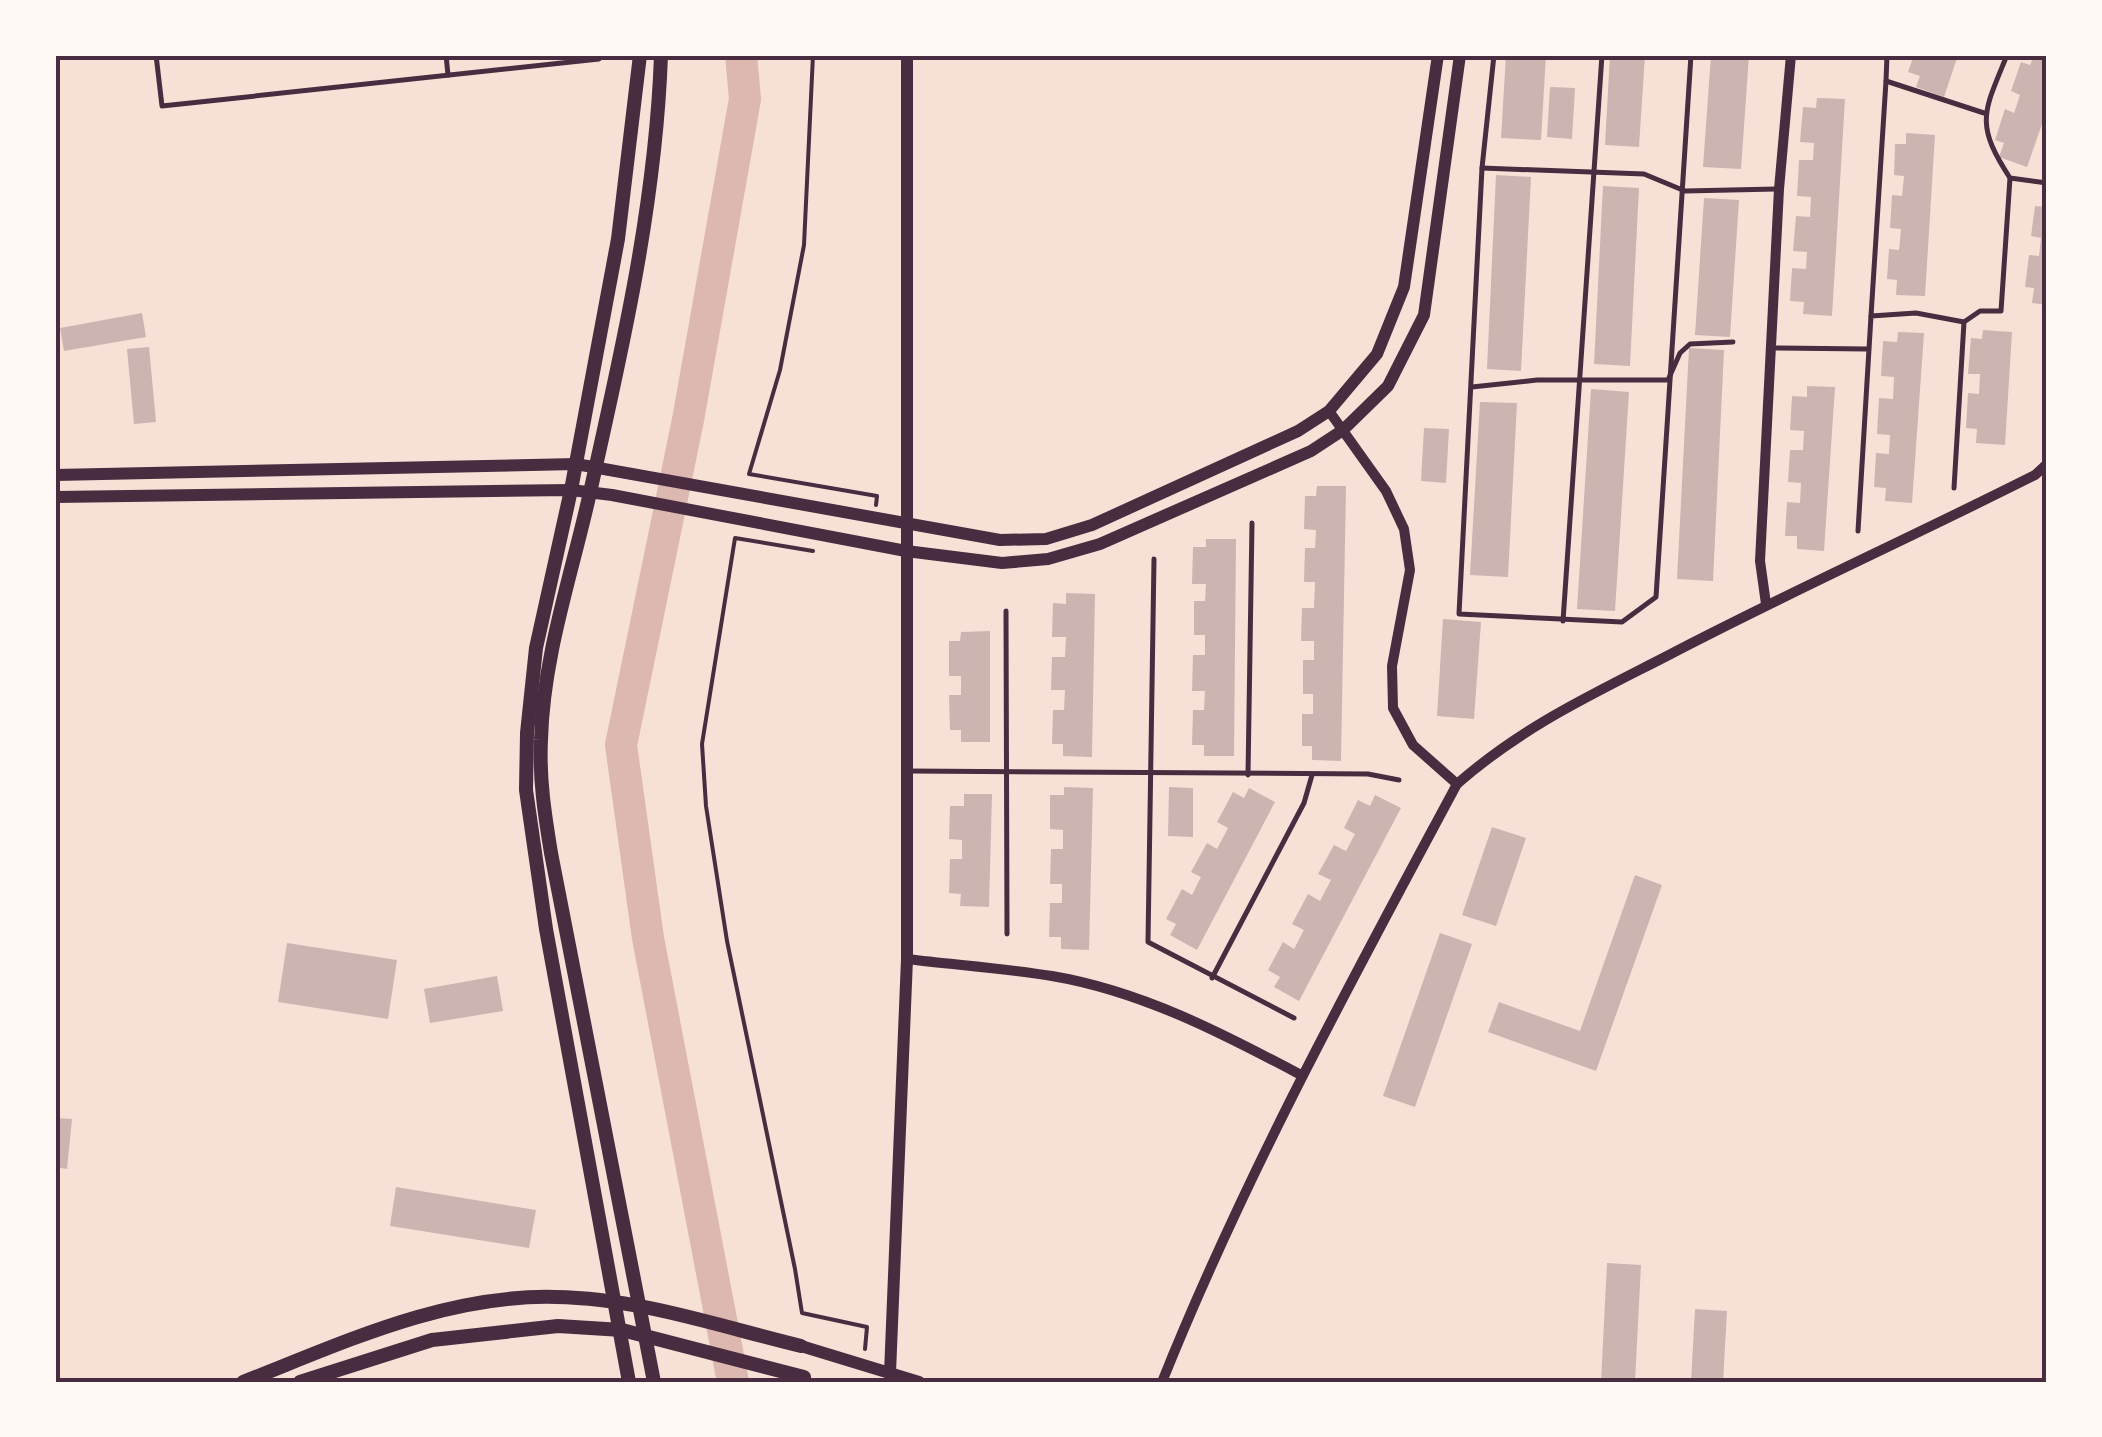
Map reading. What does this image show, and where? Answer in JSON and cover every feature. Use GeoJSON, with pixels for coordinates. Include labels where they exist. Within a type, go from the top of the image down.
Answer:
{"type":"FeatureCollection","features":[{"type":"Feature","properties":{"kind":"main road"},"geometry":{"type":"LineString","coordinates":[[629,1382],[546,929],[526,790],[526,733],[536,648],[572,490],[620,222],[640,55]]}},
{"type":"Feature","properties":{"kind":"main road"},"geometry":{"type":"LineString","coordinates":[[654,1382],[542,792],[541,739],[548,668],[596,467],[646,223],[661,55]]}},
{"type":"Feature","properties":{"kind":"main road"},"geometry":{"type":"LineString","coordinates":[[243,1382],[434,1311],[554,1296],[638,1308],[801,1346]]}},
{"type":"Feature","properties":{"kind":"main road"},"geometry":{"type":"LineString","coordinates":[[300,1382],[432,1340],[558,1326],[622,1330],[811,1380]]}},
{"type":"Feature","properties":{"kind":"street"},"geometry":{"type":"LineString","coordinates":[[890,1373],[902,1154],[906,959],[906,55]]}},
{"type":"Feature","properties":{"kind":"street"},"geometry":{"type":"LineString","coordinates":[[55,475],[576,464],[908,526],[1000,540],[1046,539],[1142,504],[1298,430],[1329,411],[1378,354],[1404,288],[1438,55]]}},
{"type":"Feature","properties":{"kind":"street"},"geometry":{"type":"LineString","coordinates":[[55,497],[572,490],[906,551],[1002,563],[1048,559],[1100,544],[1310,451],[1343,430],[1388,386],[1424,315],[1460,55]]}},
{"type":"Feature","properties":{"kind":"street"},"geometry":{"type":"LineString","coordinates":[[1766,604],[1760,561],[1791,55]]}},
{"type":"Feature","properties":{"kind":"street"},"geometry":{"type":"LineString","coordinates":[[1329,411],[1386,491],[1404,529],[1410,570],[1392,666],[1393,708],[1413,744],[1458,784]]}},
{"type":"Feature","properties":{"kind":"street"},"geometry":{"type":"LineString","coordinates":[[1162,1382],[1198,1293],[1302,1074],[1458,784],[1497,750],[1536,724],[1766,604],[1940,523],[2034,475],[2047,464]]}},
{"type":"Feature","properties":{"kind":"street"},"geometry":{"type":"LineString","coordinates":[[906,959],[1054,976],[1135,997],[1302,1074]]}},
{"type":"Feature","properties":{"kind":"street"},"geometry":{"type":"LineString","coordinates":[[801,1346],[919,1382]]}},
{"type":"Feature","properties":{"kind":"lane"},"geometry":{"type":"LineString","coordinates":[[156,55],[162,106],[599,59]]}},
{"type":"Feature","properties":{"kind":"lane"},"geometry":{"type":"LineString","coordinates":[[446,55],[448,75]]}},
{"type":"Feature","properties":{"kind":"lane"},"geometry":{"type":"LineString","coordinates":[[1494,55],[1482,168],[1459,614],[1622,622],[1656,597],[1692,55]]}},
{"type":"Feature","properties":{"kind":"lane"},"geometry":{"type":"LineString","coordinates":[[1563,621],[1602,55]]}},
{"type":"Feature","properties":{"kind":"lane"},"geometry":{"type":"LineString","coordinates":[[1858,531],[1887,55]]}},
{"type":"Feature","properties":{"kind":"lane"},"geometry":{"type":"LineString","coordinates":[[1872,316],[1916,313],[1964,322],[1980,311],[2001,311],[2010,178],[1992,150],[1984,113],[2007,55]]}},
{"type":"Feature","properties":{"kind":"lane"},"geometry":{"type":"LineString","coordinates":[[1886,81],[1984,113]]}},
{"type":"Feature","properties":{"kind":"lane"},"geometry":{"type":"LineString","coordinates":[[1482,168],[1644,174],[1684,192],[1780,189]]}},
{"type":"Feature","properties":{"kind":"lane"},"geometry":{"type":"LineString","coordinates":[[2010,178],[2047,183]]}},
{"type":"Feature","properties":{"kind":"lane"},"geometry":{"type":"LineString","coordinates":[[1954,488],[1964,322]]}},
{"type":"Feature","properties":{"kind":"lane"},"geometry":{"type":"LineString","coordinates":[[1668,380],[1680,354],[1690,344],[1734,342]]}},
{"type":"Feature","properties":{"kind":"lane"},"geometry":{"type":"LineString","coordinates":[[1772,348],[1867,348]]}},
{"type":"Feature","properties":{"kind":"lane"},"geometry":{"type":"LineString","coordinates":[[1472,387],[1537,380],[1668,380]]}},
{"type":"Feature","properties":{"kind":"lane"},"geometry":{"type":"LineString","coordinates":[[1248,774],[1252,523]]}},
{"type":"Feature","properties":{"kind":"lane"},"geometry":{"type":"LineString","coordinates":[[1154,559],[1148,942],[1294,1018]]}},
{"type":"Feature","properties":{"kind":"lane"},"geometry":{"type":"LineString","coordinates":[[1006,611],[1008,934]]}},
{"type":"Feature","properties":{"kind":"lane"},"geometry":{"type":"LineString","coordinates":[[906,771],[1368,774],[1399,780]]}},
{"type":"Feature","properties":{"kind":"lane"},"geometry":{"type":"LineString","coordinates":[[1212,978],[1304,803],[1312,775]]}},
{"type":"Feature","properties":{"kind":"path"},"geometry":{"type":"LineString","coordinates":[[813,55],[804,245],[780,370],[749,474],[877,496],[873,520]]}},
{"type":"Feature","properties":{"kind":"path"},"geometry":{"type":"LineString","coordinates":[[822,552],[735,538],[702,760],[727,942],[802,1313],[867,1327],[863,1365]]}},
{"type":"Feature","properties":{"kind":"building"},"geometry":{"type":"Polygon","coordinates":[[[1506,55],[1546,55],[1541,140],[1501,138],[1506,55]]]}},
{"type":"Feature","properties":{"kind":"building"},"geometry":{"type":"Polygon","coordinates":[[[1610,55],[1645,55],[1639,147],[1605,145],[1610,55]]]}},
{"type":"Feature","properties":{"kind":"building"},"geometry":{"type":"Polygon","coordinates":[[[1711,55],[1749,55],[1741,169],[1703,167],[1711,55]]]}},
{"type":"Feature","properties":{"kind":"building"},"geometry":{"type":"Polygon","coordinates":[[[1914,55],[1958,55],[1944,97],[1916,87],[1920,76],[1908,72],[1914,55]]]}},
{"type":"Feature","properties":{"kind":"building"},"geometry":{"type":"Polygon","coordinates":[[[2034,56],[2047,61],[2047,110],[2027,167],[1999,157],[2004,143],[1995,140],[2005,109],[2014,113],[2020,95],[2011,91],[2021,62],[2030,65],[2034,56]]]}},
{"type":"Feature","properties":{"kind":"building"},"geometry":{"type":"Polygon","coordinates":[[[1550,87],[1575,88],[1572,139],[1547,137],[1550,87]]]}},
{"type":"Feature","properties":{"kind":"building"},"geometry":{"type":"Polygon","coordinates":[[[1817,98],[1845,99],[1832,316],[1803,314],[1804,302],[1790,301],[1792,268],[1806,269],[1807,252],[1793,251],[1796,216],[1810,217],[1811,197],[1797,196],[1799,160],[1813,160],[1814,143],[1800,142],[1803,107],[1816,108],[1817,98]]]}},
{"type":"Feature","properties":{"kind":"building"},"geometry":{"type":"Polygon","coordinates":[[[1906,133],[1935,135],[1925,296],[1896,295],[1897,280],[1887,279],[1889,249],[1899,250],[1901,229],[1890,228],[1892,195],[1902,196],[1904,176],[1894,175],[1895,144],[1906,144],[1906,133]]]}},
{"type":"Feature","properties":{"kind":"building"},"geometry":{"type":"Polygon","coordinates":[[[1496,175],[1531,177],[1521,371],[1487,369],[1496,175]]]}},
{"type":"Feature","properties":{"kind":"building"},"geometry":{"type":"Polygon","coordinates":[[[1603,186],[1639,188],[1630,366],[1594,364],[1603,186]]]}},
{"type":"Feature","properties":{"kind":"building"},"geometry":{"type":"Polygon","coordinates":[[[1704,198],[1739,200],[1730,337],[1695,335],[1704,198]]]}},
{"type":"Feature","properties":{"kind":"building"},"geometry":{"type":"Polygon","coordinates":[[[2035,206],[2047,207],[2047,305],[2032,303],[2034,288],[2025,287],[2029,255],[2039,256],[2041,238],[2031,236],[2035,206]]]}},
{"type":"Feature","properties":{"kind":"building"},"geometry":{"type":"Polygon","coordinates":[[[142,313],[146,337],[64,351],[60,328],[142,313]]]}},
{"type":"Feature","properties":{"kind":"building"},"geometry":{"type":"Polygon","coordinates":[[[1983,330],[2012,332],[2005,445],[1976,443],[1977,429],[1966,428],[1968,393],[1979,394],[1980,374],[1968,374],[1971,338],[1982,339],[1983,330]]]}},
{"type":"Feature","properties":{"kind":"building"},"geometry":{"type":"Polygon","coordinates":[[[1898,332],[1924,333],[1912,503],[1885,501],[1886,488],[1874,487],[1876,453],[1889,454],[1890,435],[1877,434],[1879,398],[1893,399],[1894,377],[1881,376],[1883,341],[1897,342],[1898,332]]]}},
{"type":"Feature","properties":{"kind":"building"},"geometry":{"type":"Polygon","coordinates":[[[149,347],[156,422],[134,424],[127,349],[149,347]]]}},
{"type":"Feature","properties":{"kind":"building"},"geometry":{"type":"Polygon","coordinates":[[[1689,348],[1724,350],[1713,581],[1677,579],[1689,348]]]}},
{"type":"Feature","properties":{"kind":"building"},"geometry":{"type":"Polygon","coordinates":[[[1807,386],[1835,387],[1824,551],[1797,549],[1797,536],[1785,536],[1787,502],[1800,503],[1801,483],[1788,482],[1790,450],[1803,450],[1804,431],[1790,430],[1792,396],[1807,397],[1807,386]]]}},
{"type":"Feature","properties":{"kind":"building"},"geometry":{"type":"Polygon","coordinates":[[[1591,389],[1629,392],[1615,611],[1577,609],[1591,389]]]}},
{"type":"Feature","properties":{"kind":"building"},"geometry":{"type":"Polygon","coordinates":[[[1480,402],[1517,403],[1508,577],[1470,575],[1480,402]]]}},
{"type":"Feature","properties":{"kind":"building"},"geometry":{"type":"Polygon","coordinates":[[[1424,428],[1449,429],[1446,483],[1421,481],[1424,428]]]}},
{"type":"Feature","properties":{"kind":"building"},"geometry":{"type":"Polygon","coordinates":[[[1317,486],[1346,486],[1341,761],[1312,760],[1312,746],[1302,746],[1302,714],[1313,714],[1313,694],[1303,694],[1303,660],[1314,660],[1314,641],[1301,641],[1302,608],[1314,608],[1315,582],[1304,582],[1305,548],[1315,548],[1316,530],[1304,529],[1305,496],[1316,496],[1317,486]]]}},
{"type":"Feature","properties":{"kind":"building"},"geometry":{"type":"Polygon","coordinates":[[[1206,539],[1236,539],[1234,756],[1204,756],[1204,745],[1192,745],[1193,710],[1204,710],[1205,691],[1192,691],[1193,655],[1205,655],[1205,635],[1194,635],[1194,601],[1205,601],[1206,584],[1192,584],[1193,547],[1206,547],[1206,539]]]}},
{"type":"Feature","properties":{"kind":"building"},"geometry":{"type":"Polygon","coordinates":[[[1066,593],[1095,594],[1092,757],[1063,756],[1063,744],[1052,744],[1053,710],[1064,710],[1065,690],[1051,690],[1052,657],[1065,657],[1066,637],[1052,637],[1053,603],[1066,604],[1066,593]]]}},
{"type":"Feature","properties":{"kind":"building"},"geometry":{"type":"Polygon","coordinates":[[[1443,619],[1481,622],[1474,719],[1437,716],[1443,619]]]}},
{"type":"Feature","properties":{"kind":"building"},"geometry":{"type":"Polygon","coordinates":[[[990,631],[990,742],[961,742],[961,730],[950,730],[949,695],[961,695],[961,676],[949,676],[949,641],[960,641],[961,632],[990,631]]]}},
{"type":"Feature","properties":{"kind":"building"},"geometry":{"type":"Polygon","coordinates":[[[1064,787],[1093,788],[1089,950],[1061,949],[1061,937],[1049,937],[1050,903],[1062,903],[1062,884],[1050,884],[1051,849],[1063,849],[1063,830],[1050,829],[1050,795],[1064,795],[1064,787]]]}},
{"type":"Feature","properties":{"kind":"building"},"geometry":{"type":"Polygon","coordinates":[[[1169,787],[1193,788],[1193,837],[1168,836],[1169,787]]]}},
{"type":"Feature","properties":{"kind":"building"},"geometry":{"type":"Polygon","coordinates":[[[1249,788],[1275,802],[1197,950],[1170,935],[1176,924],[1166,919],[1182,889],[1192,895],[1201,877],[1191,872],[1207,843],[1217,849],[1228,828],[1217,822],[1233,792],[1244,798],[1249,788]]]}},
{"type":"Feature","properties":{"kind":"building"},"geometry":{"type":"Polygon","coordinates":[[[964,794],[992,794],[989,907],[960,906],[961,894],[949,893],[950,859],[962,859],[962,840],[949,839],[950,806],[964,806],[964,794]]]}},
{"type":"Feature","properties":{"kind":"building"},"geometry":{"type":"Polygon","coordinates":[[[1375,795],[1401,808],[1299,1001],[1274,987],[1280,977],[1268,970],[1283,942],[1294,949],[1304,930],[1292,924],[1308,894],[1320,901],[1331,880],[1318,874],[1334,845],[1346,851],[1355,834],[1344,828],[1358,800],[1370,806],[1375,795]]]}},
{"type":"Feature","properties":{"kind":"building"},"geometry":{"type":"Polygon","coordinates":[[[1492,827],[1526,838],[1496,926],[1462,915],[1492,827]]]}},
{"type":"Feature","properties":{"kind":"building"},"geometry":{"type":"Polygon","coordinates":[[[1635,875],[1662,885],[1596,1071],[1488,1032],[1499,1002],[1580,1031],[1635,875]]]}},
{"type":"Feature","properties":{"kind":"building"},"geometry":{"type":"Polygon","coordinates":[[[1440,933],[1472,944],[1415,1107],[1383,1096],[1440,933]]]}},
{"type":"Feature","properties":{"kind":"building"},"geometry":{"type":"Polygon","coordinates":[[[287,943],[397,960],[388,1019],[278,1002],[287,943]]]}},
{"type":"Feature","properties":{"kind":"building"},"geometry":{"type":"Polygon","coordinates":[[[497,976],[503,1011],[430,1023],[424,989],[497,976]]]}},
{"type":"Feature","properties":{"kind":"building"},"geometry":{"type":"Polygon","coordinates":[[[55,1118],[72,1119],[67,1169],[55,1167],[55,1118]]]}},
{"type":"Feature","properties":{"kind":"building"},"geometry":{"type":"Polygon","coordinates":[[[396,1187],[536,1210],[529,1248],[390,1226],[396,1187]]]}},
{"type":"Feature","properties":{"kind":"building"},"geometry":{"type":"Polygon","coordinates":[[[1607,1263],[1641,1265],[1635,1382],[1601,1382],[1607,1263]]]}},
{"type":"Feature","properties":{"kind":"building"},"geometry":{"type":"Polygon","coordinates":[[[1695,1309],[1727,1311],[1723,1382],[1691,1382],[1695,1309]]]}},
{"type":"Feature","properties":{"kind":"waterway"},"geometry":{"type":"LineString","coordinates":[[733,1382],[648,938],[621,745],[688,420],[745,99],[741,55]]}}]}
